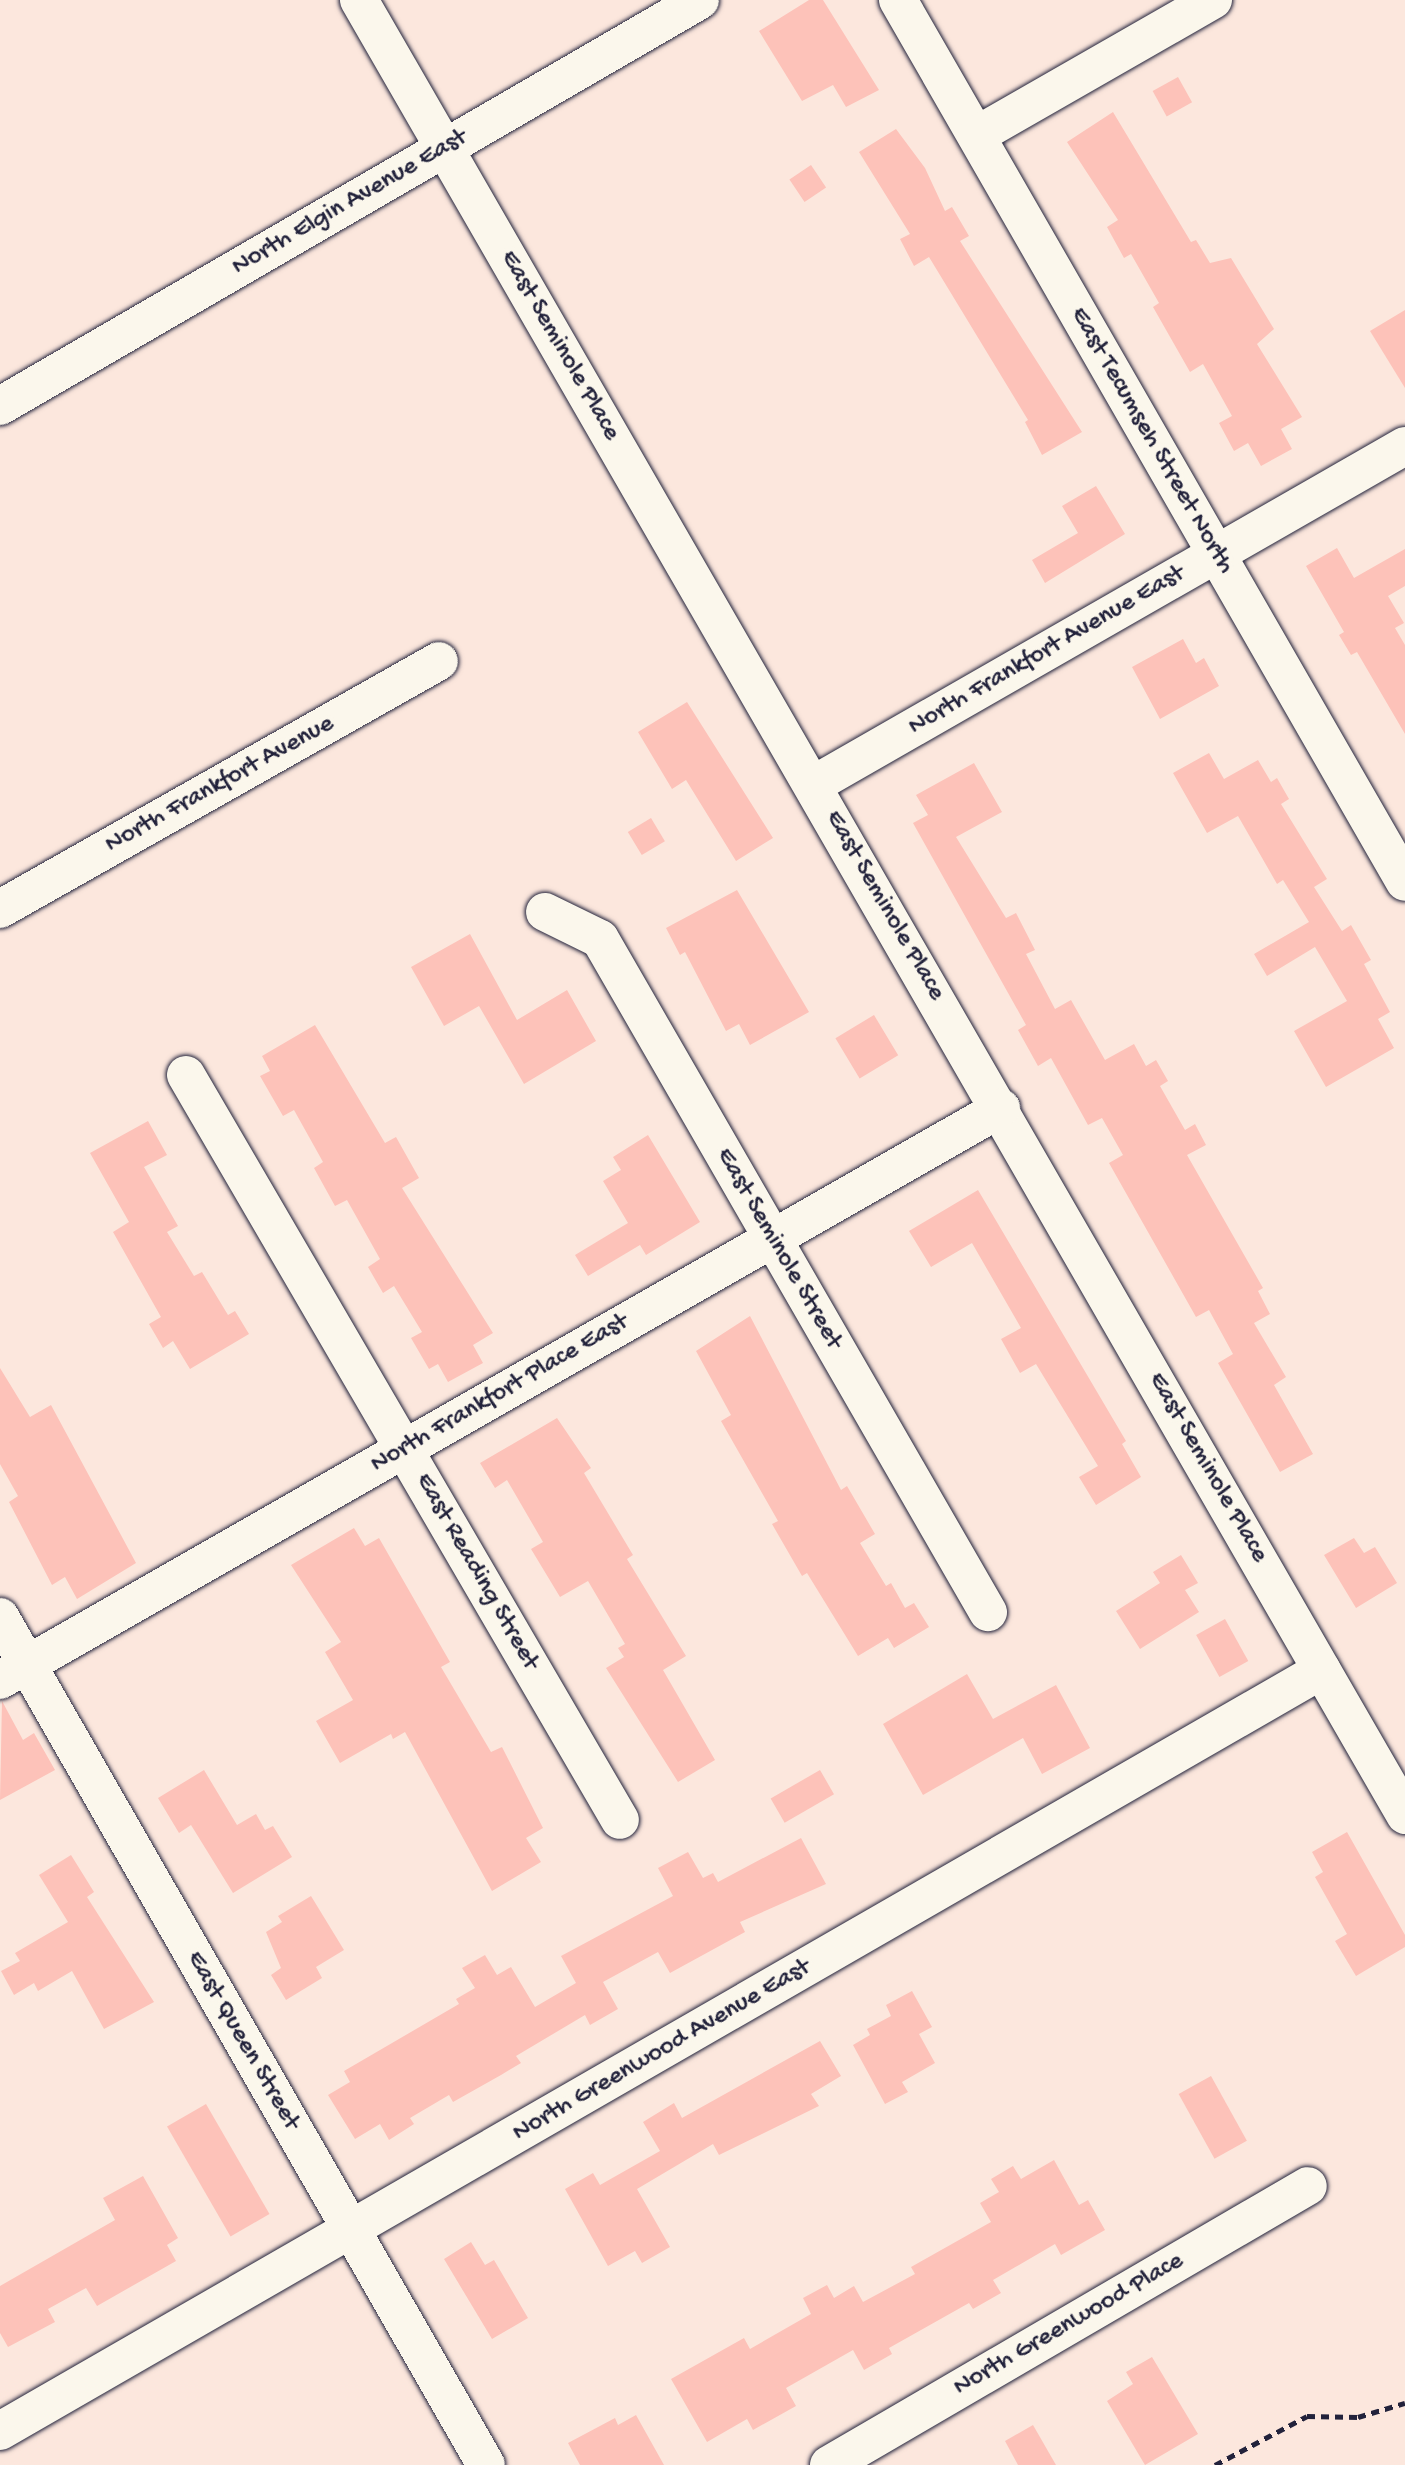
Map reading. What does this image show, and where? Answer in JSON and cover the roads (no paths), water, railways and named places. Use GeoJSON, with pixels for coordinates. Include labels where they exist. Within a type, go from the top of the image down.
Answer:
{"type":"FeatureCollection","features":[{"type":"Feature","properties":{"kind":"street","name":"East Seminole Place"},"geometry":{"type":"LineString","coordinates":[[359,0],[1001,1108],[1405,1815]]}},
{"type":"Feature","properties":{"kind":"street","name":"North Elgin Avenue East"},"geometry":{"type":"LineString","coordinates":[[0,406],[700,0]]}},
{"type":"Feature","properties":{"kind":"street","name":"East Tecumseh Street North"},"geometry":{"type":"LineString","coordinates":[[898,0],[1405,882]]}},
{"type":"Feature","properties":{"kind":"street"},"geometry":{"type":"LineString","coordinates":[[977,135],[1213,0]]}},
{"type":"Feature","properties":{"kind":"street","name":"North Frankfort Avenue East"},"geometry":{"type":"LineString","coordinates":[[813,785],[1405,446]]}},
{"type":"Feature","properties":{"kind":"street","name":"North Frankfort Avenue"},"geometry":{"type":"LineString","coordinates":[[0,909],[439,661]]}},
{"type":"Feature","properties":{"kind":"street","name":"East Seminole Street"},"geometry":{"type":"LineString","coordinates":[[545,912],[600,939],[988,1612]]}},
{"type":"Feature","properties":{"kind":"street","name":"East Reading Street"},"geometry":{"type":"LineString","coordinates":[[186,1075],[620,1820]]}},
{"type":"Feature","properties":{"kind":"street","name":"North Frankfort Place East"},"geometry":{"type":"LineString","coordinates":[[14,1672],[1001,1108]]}},
{"type":"Feature","properties":{"kind":"street","name":"East Queen Street"},"geometry":{"type":"LineString","coordinates":[[0,1617],[14,1672],[350,2231],[486,2465]]}},
{"type":"Feature","properties":{"kind":"street","name":"North Greenwood Avenue East"},"geometry":{"type":"LineString","coordinates":[[0,2431],[1322,1670]]}},
{"type":"Feature","properties":{"kind":"street","name":"North Greenwood Place"},"geometry":{"type":"LineString","coordinates":[[829,2465],[1308,2186]]}}]}
